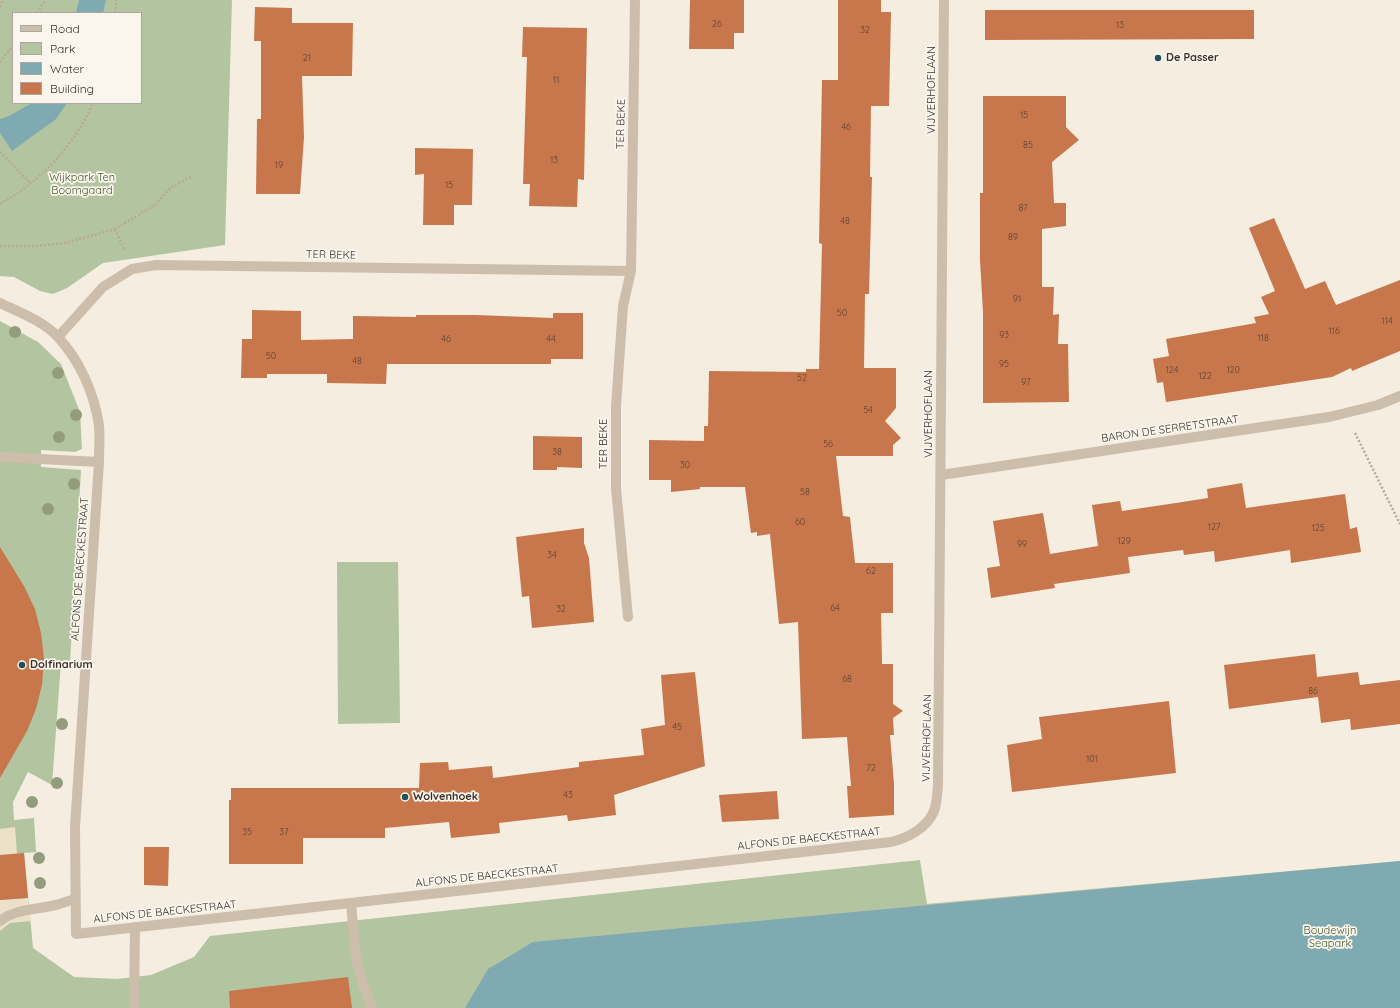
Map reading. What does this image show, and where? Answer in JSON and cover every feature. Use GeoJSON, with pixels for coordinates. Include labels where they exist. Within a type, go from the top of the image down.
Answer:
{"type":"FeatureCollection","features":[{"type":"Feature","properties":{"kind":"street","name":"TER BEKE"},"geometry":{"type":"LineString","coordinates":[[628,617],[616,488],[616,406],[622,306],[631,271],[635,0]]}},
{"type":"Feature","properties":{"kind":"street","name":"VIJVERHOFLAAN"},"geometry":{"type":"LineString","coordinates":[[924,825],[934,811],[938,786],[944,0]]}},
{"type":"Feature","properties":{"kind":"street","name":"TER BEKE"},"geometry":{"type":"LineString","coordinates":[[58,336],[103,287],[132,269],[156,265],[631,271]]}},
{"type":"Feature","properties":{"kind":"street","name":"ALFONS DE BAECKESTRAAT"},"geometry":{"type":"LineString","coordinates":[[0,303],[30,317],[58,336],[78,363],[92,395],[99,426],[100,462],[75,827],[76,934],[891,842],[905,838],[924,825]]}},
{"type":"Feature","properties":{"kind":"street","name":"BARON DE SERRETSTRAAT"},"geometry":{"type":"LineString","coordinates":[[941,475],[1310,420],[1378,405],[1400,396]]}},
{"type":"Feature","properties":{"kind":"street"},"geometry":{"type":"LineString","coordinates":[[0,457],[100,462]]}},
{"type":"Feature","properties":{"kind":"street"},"geometry":{"type":"LineString","coordinates":[[0,921],[9,914],[52,906],[75,899]]}},
{"type":"Feature","properties":{"kind":"street"},"geometry":{"type":"LineString","coordinates":[[351,903],[356,960],[362,984],[372,1008]]}},
{"type":"Feature","properties":{"kind":"street"},"geometry":{"type":"LineString","coordinates":[[134,1004],[135,927]]}},
{"type":"Feature","properties":{"kind":"path"},"geometry":{"type":"LineString","coordinates":[[0,7],[3,0]]}},
{"type":"Feature","properties":{"kind":"path"},"geometry":{"type":"LineString","coordinates":[[38,12],[45,0]]}},
{"type":"Feature","properties":{"kind":"path"},"geometry":{"type":"LineString","coordinates":[[115,12],[116,0]]}},
{"type":"Feature","properties":{"kind":"path"},"geometry":{"type":"LineString","coordinates":[[0,62],[12,46]]}},
{"type":"Feature","properties":{"kind":"path"},"geometry":{"type":"LineString","coordinates":[[0,204],[31,184],[48,169],[78,132],[92,104]]}},
{"type":"Feature","properties":{"kind":"path"},"geometry":{"type":"LineString","coordinates":[[0,152],[31,184]]}},
{"type":"Feature","properties":{"kind":"path"},"geometry":{"type":"LineString","coordinates":[[0,246],[36,246],[65,243],[115,230],[156,204],[171,188],[193,176]]}},
{"type":"Feature","properties":{"kind":"path"},"geometry":{"type":"LineString","coordinates":[[1345,413],[1400,524]]}},
{"type":"Feature","properties":{"kind":"green space","name":"Wijkpark Ten Boomgaard"},"geometry":{"type":"Polygon","coordinates":[[[0,0],[232,0],[225,245],[103,263],[67,288],[53,294],[40,291],[14,277],[0,276],[0,0]]]}},
{"type":"Feature","properties":{"kind":"green space","name":"Boudewijn Seapark"},"geometry":{"type":"Polygon","coordinates":[[[0,321],[38,342],[61,364],[80,412],[82,449],[75,452],[41,450],[41,467],[81,470],[70,663],[61,662],[52,785],[28,772],[13,802],[14,820],[34,818],[36,852],[24,853],[33,948],[74,977],[117,979],[151,975],[194,957],[210,936],[920,860],[927,904],[1400,861],[1400,1008],[0,1008],[0,321]]]}},
{"type":"Feature","properties":{"kind":"green space"},"geometry":{"type":"Polygon","coordinates":[[[337,562],[398,562],[400,723],[338,724],[337,562]]]}},
{"type":"Feature","properties":{"kind":"shaded area"},"geometry":{"type":"Polygon","coordinates":[[[15,827],[17,854],[0,855],[0,829],[15,827]]]}},
{"type":"Feature","properties":{"kind":"shaded area"},"geometry":{"type":"Polygon","coordinates":[[[28,898],[31,921],[10,923],[0,931],[0,900],[28,898]]]}},
{"type":"Feature","properties":{"kind":"water"},"geometry":{"type":"Polygon","coordinates":[[[79,0],[106,0],[103,12],[76,12],[79,0]]]}},
{"type":"Feature","properties":{"kind":"water"},"geometry":{"type":"Polygon","coordinates":[[[30,104],[66,104],[56,119],[12,151],[0,133],[0,119],[9,116],[30,104]]]}},
{"type":"Feature","properties":{"kind":"water","name":"Boudewijn Seapark"},"geometry":{"type":"Polygon","coordinates":[[[1400,861],[1400,1008],[465,1008],[488,969],[533,942],[1400,861]]]}},
{"type":"Feature","properties":{"kind":"building"},"geometry":{"type":"Polygon","coordinates":[[[690,0],[744,0],[744,33],[734,33],[734,49],[689,49],[690,0]]]}},
{"type":"Feature","properties":{"kind":"building"},"geometry":{"type":"Polygon","coordinates":[[[838,0],[881,0],[881,12],[891,12],[889,106],[871,106],[870,177],[872,177],[869,294],[865,294],[864,368],[896,368],[896,408],[885,421],[901,438],[893,445],[893,456],[836,456],[843,516],[850,517],[855,563],[893,563],[893,613],[881,613],[882,664],[893,664],[893,704],[903,711],[893,718],[894,735],[890,735],[894,784],[894,815],[849,818],[847,786],[851,786],[847,737],[802,739],[798,622],[779,624],[770,534],[757,536],[757,532],[751,533],[745,487],[700,487],[700,489],[671,492],[671,480],[649,480],[649,440],[704,441],[704,426],[708,426],[709,371],[806,372],[806,369],[819,369],[822,244],[819,243],[822,80],[838,80],[838,0]]]}},
{"type":"Feature","properties":{"kind":"building"},"geometry":{"type":"Polygon","coordinates":[[[255,7],[292,8],[292,23],[353,23],[352,76],[302,76],[304,137],[300,194],[256,194],[257,119],[261,119],[261,41],[254,41],[255,7]]]}},
{"type":"Feature","properties":{"kind":"building"},"geometry":{"type":"Polygon","coordinates":[[[985,10],[1254,10],[1254,39],[985,40],[985,10]]]}},
{"type":"Feature","properties":{"kind":"building"},"geometry":{"type":"Polygon","coordinates":[[[523,27],[587,28],[584,180],[578,179],[577,207],[529,206],[530,184],[523,184],[527,57],[522,57],[523,27]]]}},
{"type":"Feature","properties":{"kind":"building"},"geometry":{"type":"Polygon","coordinates":[[[983,96],[1066,96],[1066,127],[1079,140],[1052,162],[1054,203],[1066,203],[1066,226],[1042,229],[1042,287],[1054,287],[1053,315],[1059,314],[1058,344],[1068,344],[1069,402],[983,403],[983,312],[980,260],[980,193],[983,193],[983,96]]]}},
{"type":"Feature","properties":{"kind":"building"},"geometry":{"type":"Polygon","coordinates":[[[415,148],[473,149],[472,205],[454,205],[454,225],[423,225],[424,174],[415,175],[415,148]]]}},
{"type":"Feature","properties":{"kind":"building"},"geometry":{"type":"Polygon","coordinates":[[[1274,218],[1305,289],[1325,281],[1336,305],[1400,280],[1400,351],[1352,371],[1351,368],[1332,377],[1166,402],[1163,382],[1157,383],[1153,359],[1169,356],[1166,339],[1256,323],[1254,317],[1269,314],[1261,297],[1275,291],[1249,228],[1274,218]]]}},
{"type":"Feature","properties":{"kind":"building"},"geometry":{"type":"Polygon","coordinates":[[[252,310],[301,311],[301,340],[353,339],[353,316],[416,317],[416,315],[476,315],[553,318],[553,313],[583,313],[583,359],[551,359],[551,364],[387,364],[386,384],[327,383],[327,374],[267,374],[267,378],[241,378],[242,339],[252,339],[252,310]]]}},
{"type":"Feature","properties":{"kind":"building"},"geometry":{"type":"Polygon","coordinates":[[[533,436],[582,437],[582,468],[557,467],[557,470],[533,470],[533,436]]]}},
{"type":"Feature","properties":{"kind":"building"},"geometry":{"type":"Polygon","coordinates":[[[1242,483],[1246,508],[1345,494],[1350,529],[1357,527],[1361,552],[1291,563],[1290,550],[1215,562],[1214,551],[1184,555],[1183,550],[1128,557],[1130,573],[1054,584],[1055,588],[991,598],[987,568],[1000,566],[993,521],[1043,513],[1050,554],[1098,546],[1092,505],[1120,501],[1122,511],[1208,498],[1207,489],[1242,483]]]}},
{"type":"Feature","properties":{"kind":"building"},"geometry":{"type":"Polygon","coordinates":[[[584,528],[584,543],[589,558],[594,622],[532,628],[529,596],[522,597],[516,537],[584,528]]]}},
{"type":"Feature","properties":{"kind":"building","name":"Dolfinarium"},"geometry":{"type":"Polygon","coordinates":[[[0,547],[24,586],[35,609],[41,633],[44,659],[42,685],[36,709],[27,731],[0,778],[0,547]]]}},
{"type":"Feature","properties":{"kind":"building"},"geometry":{"type":"Polygon","coordinates":[[[1315,654],[1317,677],[1358,672],[1360,685],[1400,680],[1400,724],[1351,730],[1350,719],[1321,723],[1318,697],[1229,709],[1224,665],[1315,654]]]}},
{"type":"Feature","properties":{"kind":"building"},"geometry":{"type":"Polygon","coordinates":[[[695,672],[705,766],[614,795],[616,815],[568,821],[567,815],[499,823],[500,833],[451,838],[449,822],[385,828],[385,838],[303,838],[303,864],[229,864],[229,800],[231,800],[231,788],[419,788],[420,763],[448,762],[449,770],[492,766],[493,778],[579,767],[579,762],[644,755],[641,729],[665,725],[661,675],[695,672]]]}},
{"type":"Feature","properties":{"kind":"building"},"geometry":{"type":"Polygon","coordinates":[[[1169,701],[1176,773],[1012,792],[1007,745],[1042,739],[1039,717],[1169,701]]]}},
{"type":"Feature","properties":{"kind":"building"},"geometry":{"type":"Polygon","coordinates":[[[777,791],[779,819],[722,822],[719,795],[777,791]]]}},
{"type":"Feature","properties":{"kind":"building"},"geometry":{"type":"Polygon","coordinates":[[[144,847],[169,847],[168,886],[144,885],[144,847]]]}},
{"type":"Feature","properties":{"kind":"building"},"geometry":{"type":"Polygon","coordinates":[[[24,853],[28,898],[0,900],[0,855],[24,853]]]}},
{"type":"Feature","properties":{"kind":"building"},"geometry":{"type":"Polygon","coordinates":[[[348,977],[352,1008],[230,1008],[229,991],[348,977]]]}},
{"type":"Feature","properties":{"kind":"place","name":"De Passer"},"geometry":{"type":"Point","coordinates":[1158,58]}},
{"type":"Feature","properties":{"kind":"place","name":"Dolfinarium"},"geometry":{"type":"Point","coordinates":[22,665]}},
{"type":"Feature","properties":{"kind":"place","name":"Wolvenhoek"},"geometry":{"type":"Point","coordinates":[405,797]}}]}
